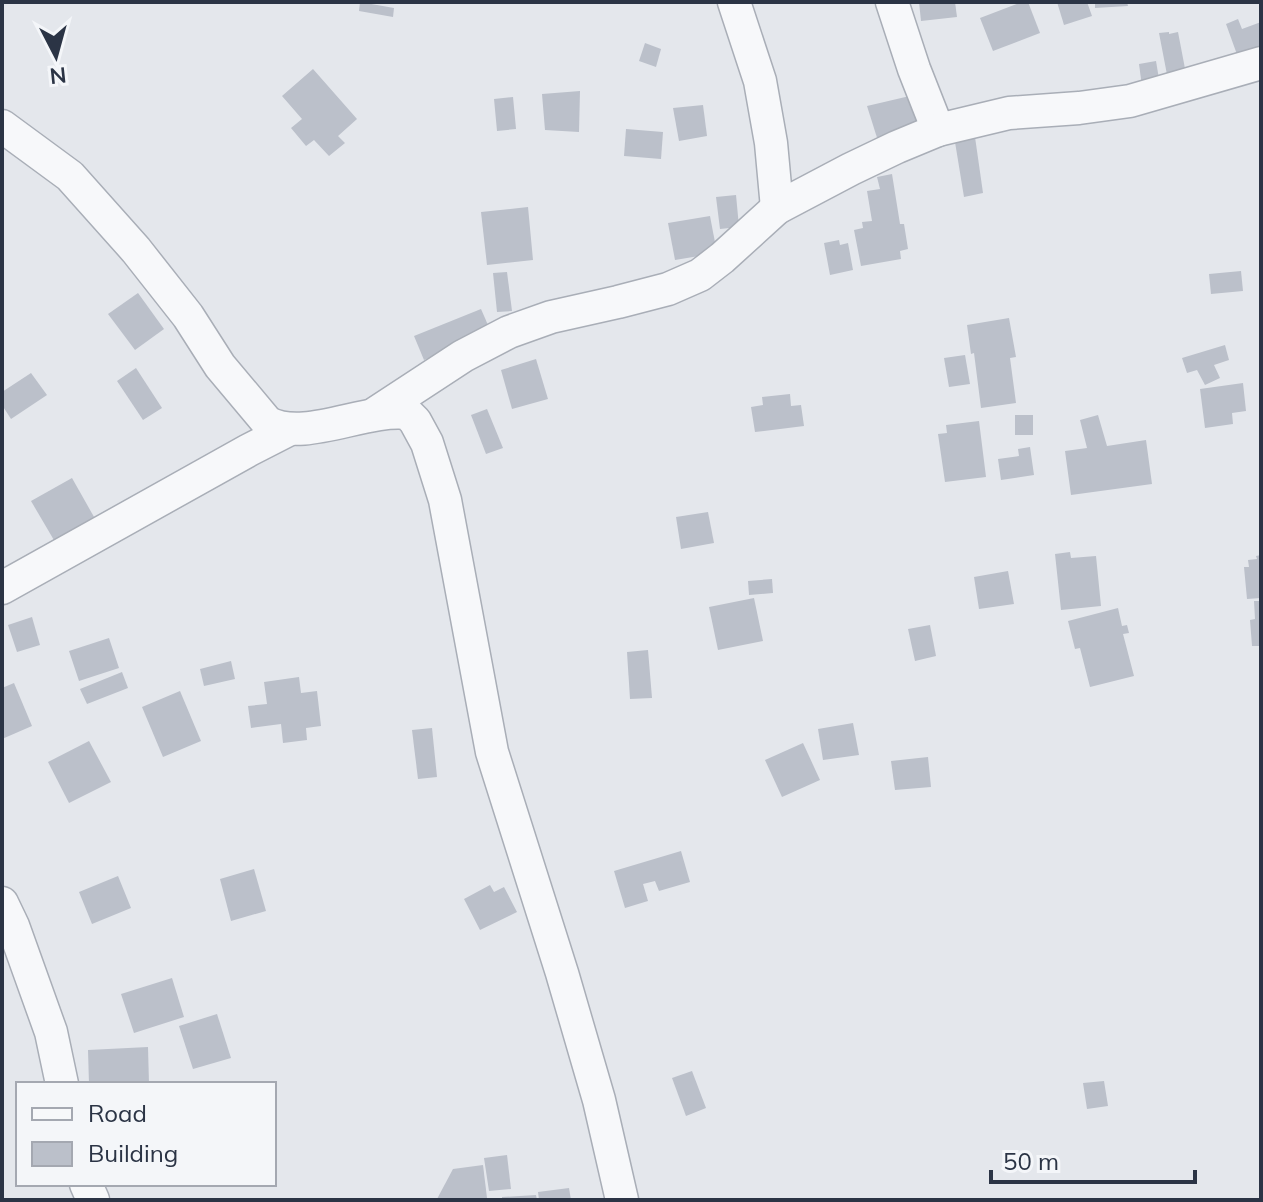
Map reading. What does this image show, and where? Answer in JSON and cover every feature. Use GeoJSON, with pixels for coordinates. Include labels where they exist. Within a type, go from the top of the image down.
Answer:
{"type":"FeatureCollection","features":[{"type":"Feature","properties":{"kind":"street"},"geometry":{"type":"LineString","coordinates":[[734,2],[760,81],[771,143],[777,208]]}},
{"type":"Feature","properties":{"kind":"street"},"geometry":{"type":"LineString","coordinates":[[892,2],[938,130]]}},
{"type":"Feature","properties":{"kind":"street"},"geometry":{"type":"LineString","coordinates":[[376,413],[463,356],[509,332],[551,317],[668,289],[700,275],[777,208],[862,163],[938,130],[1009,113],[1130,101],[1261,63]]}},
{"type":"Feature","properties":{"kind":"street"},"geometry":{"type":"LineString","coordinates":[[2,126],[70,176],[153,270],[220,366],[267,422],[275,427],[290,429],[394,411],[407,413],[415,421],[427,443],[445,500],[492,752],[599,1100],[622,1200]]}},
{"type":"Feature","properties":{"kind":"street"},"geometry":{"type":"LineString","coordinates":[[2,588],[290,429]]}},
{"type":"Feature","properties":{"kind":"street"},"geometry":{"type":"LineString","coordinates":[[2,903],[51,1032],[62,1082]]}},
{"type":"Feature","properties":{"kind":"building"},"geometry":{"type":"Polygon","coordinates":[[[360,2],[394,8],[393,17],[359,11],[360,2]]]}},
{"type":"Feature","properties":{"kind":"building"},"geometry":{"type":"Polygon","coordinates":[[[919,2],[955,2],[957,17],[921,21],[919,2]]]}},
{"type":"Feature","properties":{"kind":"building"},"geometry":{"type":"Polygon","coordinates":[[[1028,2],[1040,33],[993,51],[980,18],[1028,2]]]}},
{"type":"Feature","properties":{"kind":"building"},"geometry":{"type":"Polygon","coordinates":[[[1057,2],[1087,2],[1092,16],[1064,25],[1057,2]]]}},
{"type":"Feature","properties":{"kind":"building"},"geometry":{"type":"Polygon","coordinates":[[[1095,2],[1127,2],[1128,6],[1095,8],[1095,2]]]}},
{"type":"Feature","properties":{"kind":"building"},"geometry":{"type":"Polygon","coordinates":[[[1238,19],[1242,29],[1261,22],[1261,53],[1239,60],[1226,24],[1238,19]]]}},
{"type":"Feature","properties":{"kind":"building"},"geometry":{"type":"Polygon","coordinates":[[[1178,32],[1187,79],[1169,85],[1159,33],[1178,32]]]}},
{"type":"Feature","properties":{"kind":"building"},"geometry":{"type":"Polygon","coordinates":[[[645,43],[661,49],[656,67],[639,61],[645,43]]]}},
{"type":"Feature","properties":{"kind":"building"},"geometry":{"type":"Polygon","coordinates":[[[1156,61],[1161,91],[1143,94],[1139,64],[1156,61]]]}},
{"type":"Feature","properties":{"kind":"building"},"geometry":{"type":"Polygon","coordinates":[[[313,69],[357,119],[338,136],[345,143],[329,156],[314,140],[306,146],[291,128],[302,119],[282,96],[313,69]]]}},
{"type":"Feature","properties":{"kind":"building"},"geometry":{"type":"Polygon","coordinates":[[[580,91],[579,132],[545,130],[542,94],[580,91]]]}},
{"type":"Feature","properties":{"kind":"building"},"geometry":{"type":"Polygon","coordinates":[[[914,95],[927,128],[879,144],[867,106],[914,95]]]}},
{"type":"Feature","properties":{"kind":"building"},"geometry":{"type":"Polygon","coordinates":[[[513,97],[516,129],[497,131],[494,99],[513,97]]]}},
{"type":"Feature","properties":{"kind":"building"},"geometry":{"type":"Polygon","coordinates":[[[703,105],[707,136],[679,141],[673,108],[703,105]]]}},
{"type":"Feature","properties":{"kind":"building"},"geometry":{"type":"Polygon","coordinates":[[[626,129],[663,132],[661,159],[624,156],[626,129]]]}},
{"type":"Feature","properties":{"kind":"building"},"geometry":{"type":"Polygon","coordinates":[[[975,137],[983,193],[964,197],[955,142],[975,137]]]}},
{"type":"Feature","properties":{"kind":"building"},"geometry":{"type":"Polygon","coordinates":[[[892,174],[900,224],[904,224],[908,249],[900,251],[901,259],[861,266],[854,230],[863,228],[862,222],[872,221],[867,191],[880,189],[877,177],[892,174]]]}},
{"type":"Feature","properties":{"kind":"building"},"geometry":{"type":"Polygon","coordinates":[[[736,195],[739,227],[720,229],[716,197],[736,195]]]}},
{"type":"Feature","properties":{"kind":"building"},"geometry":{"type":"Polygon","coordinates":[[[528,207],[533,260],[487,265],[481,212],[528,207]]]}},
{"type":"Feature","properties":{"kind":"building"},"geometry":{"type":"Polygon","coordinates":[[[710,216],[717,253],[675,260],[668,223],[710,216]]]}},
{"type":"Feature","properties":{"kind":"building"},"geometry":{"type":"Polygon","coordinates":[[[839,240],[840,245],[848,243],[853,270],[830,275],[824,243],[839,240]]]}},
{"type":"Feature","properties":{"kind":"building"},"geometry":{"type":"Polygon","coordinates":[[[1241,271],[1243,291],[1211,294],[1209,274],[1241,271]]]}},
{"type":"Feature","properties":{"kind":"building"},"geometry":{"type":"Polygon","coordinates":[[[507,272],[512,311],[497,312],[493,273],[507,272]]]}},
{"type":"Feature","properties":{"kind":"building"},"geometry":{"type":"Polygon","coordinates":[[[138,293],[164,329],[135,350],[108,314],[138,293]]]}},
{"type":"Feature","properties":{"kind":"building"},"geometry":{"type":"Polygon","coordinates":[[[481,309],[491,332],[424,360],[414,336],[481,309]]]}},
{"type":"Feature","properties":{"kind":"building"},"geometry":{"type":"Polygon","coordinates":[[[1009,318],[1016,357],[1010,358],[1016,403],[981,408],[967,325],[1009,318]]]}},
{"type":"Feature","properties":{"kind":"building"},"geometry":{"type":"Polygon","coordinates":[[[1225,345],[1229,360],[1214,365],[1220,378],[1205,385],[1197,370],[1187,373],[1182,358],[1225,345]]]}},
{"type":"Feature","properties":{"kind":"building"},"geometry":{"type":"Polygon","coordinates":[[[965,355],[970,384],[949,387],[944,358],[965,355]]]}},
{"type":"Feature","properties":{"kind":"building"},"geometry":{"type":"Polygon","coordinates":[[[536,359],[548,399],[512,409],[501,370],[536,359]]]}},
{"type":"Feature","properties":{"kind":"building"},"geometry":{"type":"Polygon","coordinates":[[[136,368],[162,408],[143,420],[117,381],[136,368]]]}},
{"type":"Feature","properties":{"kind":"building"},"geometry":{"type":"Polygon","coordinates":[[[31,373],[47,395],[11,419],[2,405],[2,392],[31,373]]]}},
{"type":"Feature","properties":{"kind":"building"},"geometry":{"type":"Polygon","coordinates":[[[1243,383],[1246,411],[1232,413],[1233,424],[1205,428],[1200,389],[1243,383]]]}},
{"type":"Feature","properties":{"kind":"building"},"geometry":{"type":"Polygon","coordinates":[[[790,394],[791,406],[801,405],[804,426],[755,432],[751,407],[763,405],[762,397],[790,394]]]}},
{"type":"Feature","properties":{"kind":"building"},"geometry":{"type":"Polygon","coordinates":[[[487,409],[503,448],[486,454],[471,415],[487,409]]]}},
{"type":"Feature","properties":{"kind":"building"},"geometry":{"type":"Polygon","coordinates":[[[1015,415],[1033,415],[1033,435],[1015,435],[1015,415]]]}},
{"type":"Feature","properties":{"kind":"building"},"geometry":{"type":"Polygon","coordinates":[[[1098,415],[1107,446],[1146,440],[1152,484],[1071,495],[1065,451],[1087,448],[1080,420],[1098,415]]]}},
{"type":"Feature","properties":{"kind":"building"},"geometry":{"type":"Polygon","coordinates":[[[979,421],[986,477],[945,482],[938,434],[947,433],[946,425],[979,421]]]}},
{"type":"Feature","properties":{"kind":"building"},"geometry":{"type":"Polygon","coordinates":[[[1030,447],[1034,475],[1001,480],[998,459],[1019,456],[1018,449],[1030,447]]]}},
{"type":"Feature","properties":{"kind":"building"},"geometry":{"type":"Polygon","coordinates":[[[72,478],[98,524],[58,547],[31,501],[72,478]]]}},
{"type":"Feature","properties":{"kind":"building"},"geometry":{"type":"Polygon","coordinates":[[[708,512],[714,543],[681,549],[676,517],[708,512]]]}},
{"type":"Feature","properties":{"kind":"building"},"geometry":{"type":"Polygon","coordinates":[[[1070,552],[1071,558],[1096,556],[1101,606],[1061,610],[1055,554],[1070,552]]]}},
{"type":"Feature","properties":{"kind":"building"},"geometry":{"type":"Polygon","coordinates":[[[1261,555],[1261,598],[1247,599],[1244,567],[1249,567],[1248,560],[1261,555]]]}},
{"type":"Feature","properties":{"kind":"building"},"geometry":{"type":"Polygon","coordinates":[[[1008,571],[1014,604],[979,609],[974,577],[1008,571]]]}},
{"type":"Feature","properties":{"kind":"building"},"geometry":{"type":"Polygon","coordinates":[[[772,579],[773,593],[749,595],[748,581],[772,579]]]}},
{"type":"Feature","properties":{"kind":"building"},"geometry":{"type":"Polygon","coordinates":[[[754,598],[763,641],[718,650],[709,607],[754,598]]]}},
{"type":"Feature","properties":{"kind":"building"},"geometry":{"type":"Polygon","coordinates":[[[1254,601],[1261,601],[1261,646],[1252,646],[1250,620],[1255,619],[1254,601]]]}},
{"type":"Feature","properties":{"kind":"building"},"geometry":{"type":"Polygon","coordinates":[[[1118,608],[1122,626],[1127,625],[1129,633],[1123,634],[1134,676],[1090,687],[1080,648],[1075,649],[1068,621],[1118,608]]]}},
{"type":"Feature","properties":{"kind":"building"},"geometry":{"type":"Polygon","coordinates":[[[32,617],[40,645],[17,652],[8,625],[32,617]]]}},
{"type":"Feature","properties":{"kind":"building"},"geometry":{"type":"Polygon","coordinates":[[[930,625],[936,656],[915,661],[908,629],[930,625]]]}},
{"type":"Feature","properties":{"kind":"building"},"geometry":{"type":"Polygon","coordinates":[[[109,638],[119,668],[79,681],[69,651],[109,638]]]}},
{"type":"Feature","properties":{"kind":"building"},"geometry":{"type":"Polygon","coordinates":[[[648,650],[652,698],[630,699],[627,652],[648,650]]]}},
{"type":"Feature","properties":{"kind":"building"},"geometry":{"type":"Polygon","coordinates":[[[231,661],[235,679],[204,686],[200,669],[231,661]]]}},
{"type":"Feature","properties":{"kind":"building"},"geometry":{"type":"Polygon","coordinates":[[[122,672],[128,688],[87,704],[80,689],[122,672]]]}},
{"type":"Feature","properties":{"kind":"building"},"geometry":{"type":"Polygon","coordinates":[[[299,677],[301,693],[317,691],[321,726],[306,728],[307,740],[283,743],[281,724],[251,728],[248,706],[267,704],[264,682],[299,677]]]}},
{"type":"Feature","properties":{"kind":"building"},"geometry":{"type":"Polygon","coordinates":[[[14,683],[32,726],[2,739],[2,688],[14,683]]]}},
{"type":"Feature","properties":{"kind":"building"},"geometry":{"type":"Polygon","coordinates":[[[180,691],[201,741],[163,757],[142,707],[180,691]]]}},
{"type":"Feature","properties":{"kind":"building"},"geometry":{"type":"Polygon","coordinates":[[[853,723],[859,755],[823,760],[818,729],[853,723]]]}},
{"type":"Feature","properties":{"kind":"building"},"geometry":{"type":"Polygon","coordinates":[[[432,728],[437,777],[418,779],[412,730],[432,728]]]}},
{"type":"Feature","properties":{"kind":"building"},"geometry":{"type":"Polygon","coordinates":[[[89,741],[111,782],[69,803],[48,762],[89,741]]]}},
{"type":"Feature","properties":{"kind":"building"},"geometry":{"type":"Polygon","coordinates":[[[803,743],[820,780],[782,797],[765,760],[803,743]]]}},
{"type":"Feature","properties":{"kind":"building"},"geometry":{"type":"Polygon","coordinates":[[[928,757],[931,787],[895,790],[891,761],[928,757]]]}},
{"type":"Feature","properties":{"kind":"building"},"geometry":{"type":"Polygon","coordinates":[[[681,851],[690,882],[659,891],[655,881],[643,884],[648,901],[625,908],[614,871],[681,851]]]}},
{"type":"Feature","properties":{"kind":"building"},"geometry":{"type":"Polygon","coordinates":[[[254,869],[266,911],[231,921],[220,879],[254,869]]]}},
{"type":"Feature","properties":{"kind":"building"},"geometry":{"type":"Polygon","coordinates":[[[118,876],[131,908],[92,924],[79,892],[118,876]]]}},
{"type":"Feature","properties":{"kind":"building"},"geometry":{"type":"Polygon","coordinates":[[[490,885],[494,892],[504,887],[517,912],[480,930],[464,899],[490,885]]]}},
{"type":"Feature","properties":{"kind":"building"},"geometry":{"type":"Polygon","coordinates":[[[172,978],[184,1017],[134,1033],[121,994],[172,978]]]}},
{"type":"Feature","properties":{"kind":"building"},"geometry":{"type":"Polygon","coordinates":[[[217,1014],[231,1058],[193,1069],[179,1026],[217,1014]]]}},
{"type":"Feature","properties":{"kind":"building"},"geometry":{"type":"Polygon","coordinates":[[[148,1047],[149,1082],[89,1082],[88,1050],[148,1047]]]}},
{"type":"Feature","properties":{"kind":"building"},"geometry":{"type":"Polygon","coordinates":[[[692,1071],[706,1108],[686,1116],[672,1078],[692,1071]]]}},
{"type":"Feature","properties":{"kind":"building"},"geometry":{"type":"Polygon","coordinates":[[[1104,1081],[1108,1106],[1087,1109],[1083,1083],[1104,1081]]]}},
{"type":"Feature","properties":{"kind":"building"},"geometry":{"type":"Polygon","coordinates":[[[507,1155],[511,1189],[489,1191],[484,1158],[507,1155]]]}},
{"type":"Feature","properties":{"kind":"building"},"geometry":{"type":"Polygon","coordinates":[[[483,1165],[487,1198],[437,1199],[453,1169],[483,1165]]]}},
{"type":"Feature","properties":{"kind":"building"},"geometry":{"type":"Polygon","coordinates":[[[569,1188],[571,1200],[539,1200],[538,1192],[569,1188]]]}},
{"type":"Feature","properties":{"kind":"building"},"geometry":{"type":"Polygon","coordinates":[[[536,1195],[537,1200],[502,1200],[502,1197],[536,1195]]]}}]}
